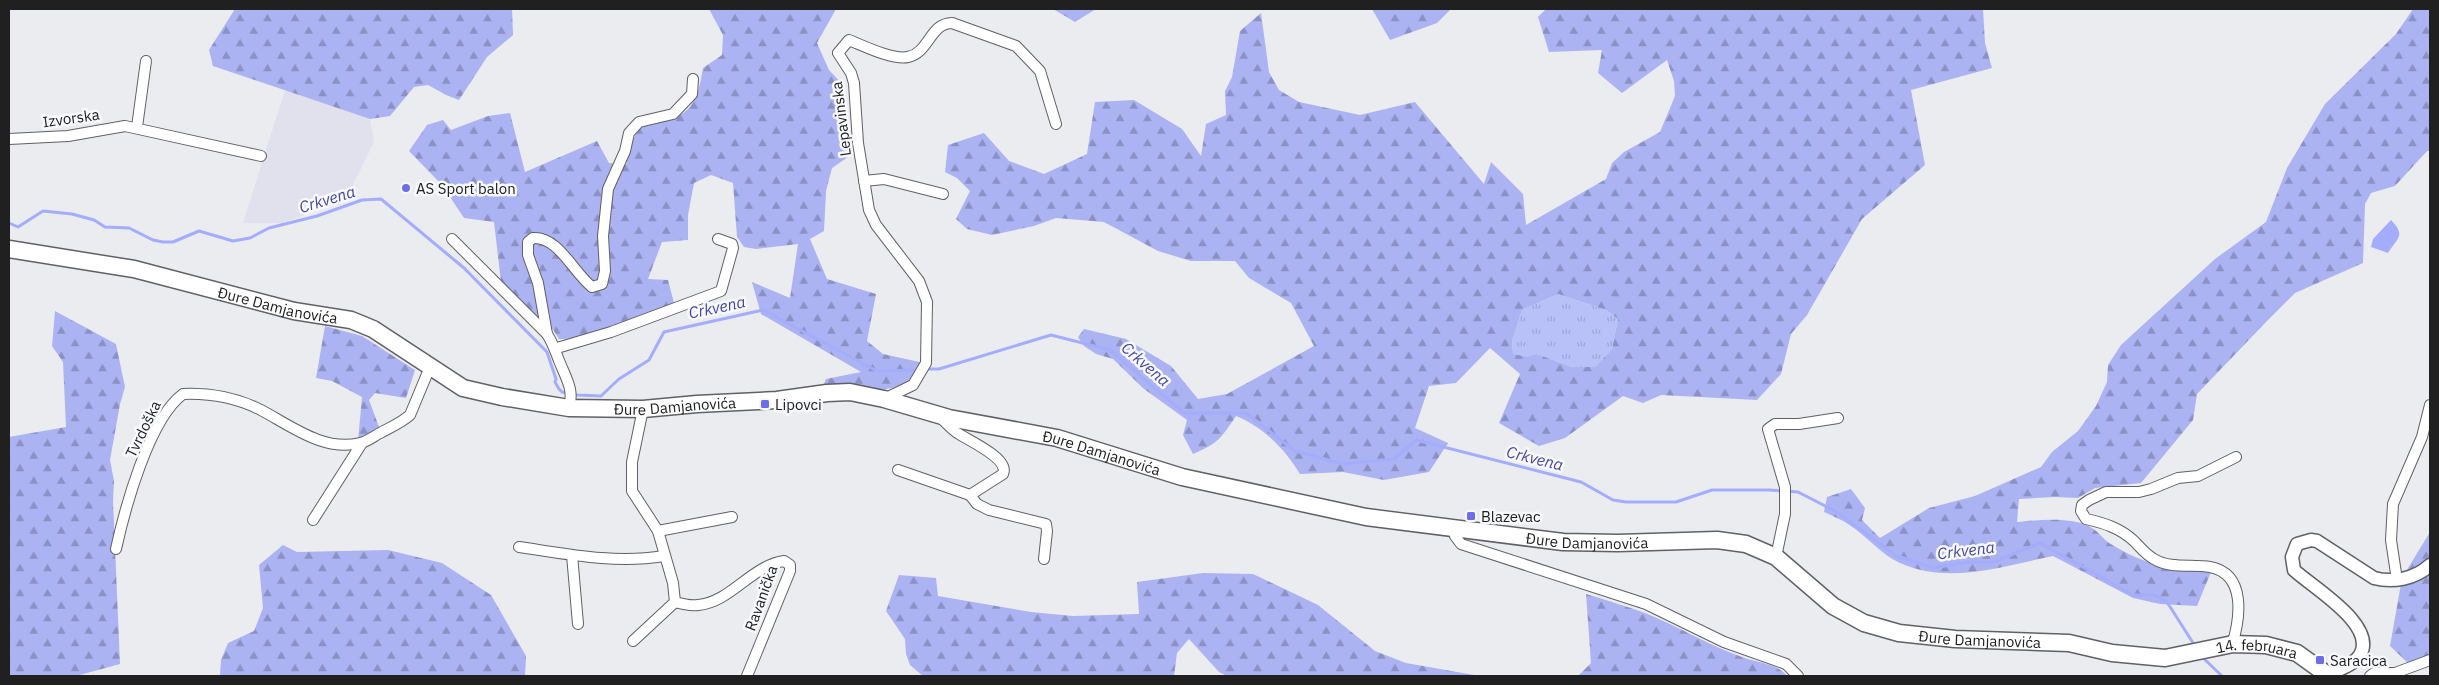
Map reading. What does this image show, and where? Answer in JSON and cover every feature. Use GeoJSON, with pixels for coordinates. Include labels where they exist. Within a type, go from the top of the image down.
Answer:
{"type":"FeatureCollection","features":[{"type":"Feature","properties":{"kind":"main road","name":"Đure Damjanovića"},"geometry":{"type":"LineString","coordinates":[[9,249],[134,269],[284,308],[351,320],[379,332],[463,388],[502,397],[571,399],[643,409],[777,400],[827,393],[850,392],[884,399],[936,414],[1056,438],[1182,477],[1366,517],[1563,542],[1618,543],[1717,540],[1746,544],[1776,556],[1833,606],[1864,623],[1899,633],[1955,639],[2069,643],[2112,653],[2165,658],[2200,651]]}},
{"type":"Feature","properties":{"kind":"main road","name":"14. februara"},"geometry":{"type":"LineString","coordinates":[[2200,651],[2232,644],[2266,645],[2297,653],[2328,676]]}},
{"type":"Feature","properties":{"kind":"street","name":"Lepavinska"},"geometry":{"type":"LineString","coordinates":[[884,399],[913,385],[926,363],[927,302],[919,280],[876,225],[869,210],[855,116],[854,83],[838,53],[849,40],[878,52],[908,57],[924,46],[939,26],[944,23],[952,23],[1016,46],[1040,71],[1056,124]]}},
{"type":"Feature","properties":{"kind":"street"},"geometry":{"type":"LineString","coordinates":[[137,127],[146,61]]}},
{"type":"Feature","properties":{"kind":"street"},"geometry":{"type":"LineString","coordinates":[[547,334],[538,283],[528,255],[528,242],[533,238],[548,240],[558,249],[579,277],[592,287],[602,284],[605,271],[603,236],[608,189],[625,151],[629,133],[639,122],[672,114],[692,94],[693,79]]}},
{"type":"Feature","properties":{"kind":"street","name":"Izvorska"},"geometry":{"type":"LineString","coordinates":[[9,140],[68,136],[104,128],[137,127],[261,156]]}},
{"type":"Feature","properties":{"kind":"street"},"geometry":{"type":"LineString","coordinates":[[864,181],[884,179],[943,194]]}},
{"type":"Feature","properties":{"kind":"street"},"geometry":{"type":"LineString","coordinates":[[452,239],[547,334],[557,348],[571,399]]}},
{"type":"Feature","properties":{"kind":"street"},"geometry":{"type":"LineString","coordinates":[[557,348],[611,332],[721,291],[733,248],[732,244],[718,239]]}},
{"type":"Feature","properties":{"kind":"street","name":"Tvrdoška"},"geometry":{"type":"LineString","coordinates":[[116,549],[139,471],[154,435],[173,401],[183,394],[220,396],[260,410],[301,433],[321,441],[342,446],[362,443],[410,415],[430,367]]}},
{"type":"Feature","properties":{"kind":"street"},"geometry":{"type":"LineString","coordinates":[[2397,580],[2391,540],[2393,504],[2422,436],[2430,405]]}},
{"type":"Feature","properties":{"kind":"street"},"geometry":{"type":"LineString","coordinates":[[633,641],[675,602],[672,583],[658,531],[632,491],[632,462],[643,409]]}},
{"type":"Feature","properties":{"kind":"street"},"geometry":{"type":"LineString","coordinates":[[936,414],[957,432],[993,454],[1005,467],[1001,476],[970,495]]}},
{"type":"Feature","properties":{"kind":"street"},"geometry":{"type":"LineString","coordinates":[[1776,556],[1785,514],[1785,492],[1768,432],[1769,426],[1838,418]]}},
{"type":"Feature","properties":{"kind":"street","name":"Tvrdoška"},"geometry":{"type":"LineString","coordinates":[[313,520],[362,443]]}},
{"type":"Feature","properties":{"kind":"street"},"geometry":{"type":"LineString","coordinates":[[2232,644],[2238,626],[2239,600],[2228,577],[2220,570],[2210,567],[2177,565],[2153,559],[2123,532],[2105,523],[2086,519],[2081,511],[2082,505],[2106,492],[2139,492],[2151,489],[2178,478],[2198,476],[2236,457]]}},
{"type":"Feature","properties":{"kind":"street"},"geometry":{"type":"LineString","coordinates":[[898,470],[970,495],[977,504],[989,510],[1046,524],[1048,531],[1044,559]]}},
{"type":"Feature","properties":{"kind":"street"},"geometry":{"type":"LineString","coordinates":[[658,531],[732,517]]}},
{"type":"Feature","properties":{"kind":"street"},"geometry":{"type":"LineString","coordinates":[[1453,527],[1455,536],[1461,544],[1646,604],[1724,642],[1786,664],[1798,676]]}},
{"type":"Feature","properties":{"kind":"street"},"geometry":{"type":"LineString","coordinates":[[2328,676],[2351,664],[2359,656],[2363,647],[2363,638],[2350,616],[2294,570],[2292,557],[2297,544],[2311,540],[2317,541],[2374,578],[2397,580],[2410,577],[2430,565]]}},
{"type":"Feature","properties":{"kind":"street"},"geometry":{"type":"LineString","coordinates":[[519,547],[572,555],[632,560],[664,556]]}},
{"type":"Feature","properties":{"kind":"street"},"geometry":{"type":"LineString","coordinates":[[572,555],[578,624]]}},
{"type":"Feature","properties":{"kind":"street","name":"Ravanička"},"geometry":{"type":"LineString","coordinates":[[675,602],[699,605],[727,592],[760,569],[784,561],[790,565],[790,571],[747,676]]}},
{"type":"Feature","properties":{"kind":"street"},"geometry":{"type":"LineString","coordinates":[[2370,676],[2374,673],[2395,672],[2430,660]]}},
{"type":"Feature","properties":{"kind":"shaded area"},"geometry":{"type":"Polygon","coordinates":[[[285,90],[370,119],[374,142],[346,199],[283,223],[243,223],[285,90]]]}},
{"type":"Feature","properties":{"kind":"shaded area"},"geometry":{"type":"Polygon","coordinates":[[[2391,220],[2396,225],[2399,237],[2388,253],[2371,247],[2373,239],[2391,220]]]}},
{"type":"Feature","properties":{"kind":"green space"},"geometry":{"type":"Polygon","coordinates":[[[235,9],[512,9],[513,35],[487,57],[459,100],[428,85],[414,87],[390,116],[370,119],[213,66],[209,50],[235,9]]]}},
{"type":"Feature","properties":{"kind":"green space"},"geometry":{"type":"Polygon","coordinates":[[[709,9],[836,9],[817,43],[829,70],[843,85],[847,115],[838,128],[848,157],[832,168],[826,191],[824,231],[810,239],[827,279],[876,294],[867,341],[883,354],[924,363],[908,385],[875,391],[823,386],[826,379],[861,372],[761,314],[752,282],[790,298],[798,244],[756,249],[744,247],[737,237],[733,183],[711,175],[694,183],[688,215],[688,240],[662,242],[648,279],[668,280],[674,303],[603,332],[574,339],[559,339],[550,325],[539,324],[501,282],[494,222],[464,218],[442,185],[409,151],[427,125],[443,120],[451,130],[488,116],[510,113],[525,172],[597,141],[609,163],[626,165],[631,145],[638,131],[650,123],[671,119],[687,110],[696,97],[703,68],[722,55],[723,35],[709,9]]]}},
{"type":"Feature","properties":{"kind":"green space"},"geometry":{"type":"Polygon","coordinates":[[[1053,9],[1096,9],[1075,22],[1053,9]]]}},
{"type":"Feature","properties":{"kind":"green space"},"geometry":{"type":"Polygon","coordinates":[[[1372,9],[1451,9],[1437,23],[1390,40],[1372,9]]]}},
{"type":"Feature","properties":{"kind":"green space"},"geometry":{"type":"Polygon","coordinates":[[[1546,9],[1983,9],[1985,43],[1992,68],[1911,90],[1925,165],[1862,219],[1807,315],[1791,334],[1781,374],[1757,400],[1661,395],[1643,403],[1623,396],[1565,438],[1539,446],[1499,423],[1520,374],[1490,348],[1456,383],[1429,386],[1415,428],[1448,443],[1429,472],[1384,480],[1343,472],[1300,474],[1288,456],[1264,432],[1236,416],[1219,439],[1209,447],[1193,454],[1183,435],[1187,420],[1144,389],[1113,359],[1096,354],[1084,346],[1078,337],[1084,329],[1126,339],[1171,366],[1198,399],[1227,394],[1314,346],[1291,303],[1249,278],[1235,261],[1191,261],[1158,251],[1104,222],[1056,218],[1034,226],[992,235],[967,229],[956,219],[970,191],[957,178],[945,172],[948,145],[984,133],[1009,161],[1044,174],[1087,154],[1095,102],[1134,100],[1182,129],[1201,156],[1206,124],[1226,115],[1225,91],[1232,77],[1240,31],[1261,13],[1269,72],[1279,90],[1299,102],[1360,115],[1415,102],[1484,184],[1491,162],[1523,194],[1526,225],[1606,179],[1612,163],[1624,152],[1660,132],[1675,96],[1674,81],[1667,60],[1622,93],[1598,73],[1602,50],[1549,52],[1538,17],[1546,9]],[[1558,294],[1522,310],[1512,341],[1513,354],[1527,357],[1537,354],[1572,367],[1595,367],[1612,349],[1618,319],[1606,310],[1558,294]]]}},
{"type":"Feature","properties":{"kind":"green space"},"geometry":{"type":"Polygon","coordinates":[[[2413,9],[2430,9],[2430,151],[2427,151],[2395,186],[2371,193],[2365,204],[2363,263],[2295,293],[2197,394],[2193,420],[2141,483],[2095,488],[2078,498],[2019,499],[2017,522],[2066,520],[2084,524],[2097,531],[2109,543],[2135,557],[2170,568],[2211,572],[2197,606],[2160,604],[2133,598],[2053,556],[1976,572],[1938,573],[1919,569],[1893,559],[1855,528],[1824,512],[1827,497],[1851,489],[1865,508],[1862,520],[1880,538],[1929,508],[1975,496],[2041,467],[2052,452],[2078,431],[2096,406],[2107,382],[2108,365],[2121,345],[2215,259],[2266,222],[2287,168],[2325,104],[2396,34],[2413,9]]]}},
{"type":"Feature","properties":{"kind":"green space"},"geometry":{"type":"Polygon","coordinates":[[[1558,294],[1606,310],[1618,319],[1612,349],[1595,367],[1572,367],[1537,354],[1527,358],[1513,355],[1512,341],[1522,310],[1558,294]]]}},
{"type":"Feature","properties":{"kind":"green space"},"geometry":{"type":"Polygon","coordinates":[[[55,311],[116,344],[125,387],[110,460],[114,481],[113,501],[120,664],[76,676],[9,676],[9,437],[66,427],[63,362],[52,346],[55,311]]]}},
{"type":"Feature","properties":{"kind":"green space"},"geometry":{"type":"Polygon","coordinates":[[[325,326],[362,336],[415,370],[406,398],[375,393],[369,400],[379,427],[358,441],[362,397],[332,381],[316,378],[325,326]]]}},
{"type":"Feature","properties":{"kind":"green space"},"geometry":{"type":"Polygon","coordinates":[[[2430,532],[2430,655],[2409,664],[2390,646],[2402,578],[2430,532]]]}},
{"type":"Feature","properties":{"kind":"green space"},"geometry":{"type":"Polygon","coordinates":[[[283,545],[297,552],[388,550],[442,563],[491,595],[526,656],[525,676],[220,676],[221,660],[228,643],[254,631],[263,608],[259,565],[283,545]]]}},
{"type":"Feature","properties":{"kind":"green space"},"geometry":{"type":"Polygon","coordinates":[[[1203,573],[1253,574],[1318,605],[1375,651],[1406,663],[1480,676],[1227,676],[1219,672],[1189,639],[1177,653],[1174,676],[923,676],[910,665],[906,654],[905,639],[886,611],[899,575],[936,578],[938,596],[1031,612],[1073,616],[1139,614],[1137,582],[1203,573]]]}},
{"type":"Feature","properties":{"kind":"green space"},"geometry":{"type":"Polygon","coordinates":[[[1586,594],[1645,613],[1729,652],[1778,668],[1787,676],[1578,676],[1591,663],[1586,594]]]}},
{"type":"Feature","properties":{"kind":"waterway","name":"Crkvena"},"geometry":{"type":"LineString","coordinates":[[9,223],[18,227],[43,211],[72,214],[94,220],[105,227],[129,228],[153,240],[163,242],[173,242],[199,231],[233,241],[250,238],[269,228],[317,216],[362,200],[381,199],[464,268],[547,352],[556,379],[555,382],[562,392],[601,396],[619,379],[649,360],[664,332],[763,310],[877,371],[920,370]]}},
{"type":"Feature","properties":{"kind":"waterway","name":"Crkvena"},"geometry":{"type":"LineString","coordinates":[[926,369],[939,369],[1051,335],[1110,350],[1184,413],[1246,413],[1295,451],[1343,464],[1394,459],[1416,440],[1581,482],[1613,500],[1626,502],[1676,502],[1712,490],[1798,492],[1837,512],[1895,555],[1933,568],[1969,562],[1994,562],[2040,543],[2133,595],[2154,595],[2167,602],[2195,646]]}},
{"type":"Feature","properties":{"kind":"waterway","name":"Crkvena"},"geometry":{"type":"LineString","coordinates":[[2201,656],[2222,676]]}},
{"type":"Feature","properties":{"kind":"place","name":"AS Sport balon"},"geometry":{"type":"Point","coordinates":[406,188]}},
{"type":"Feature","properties":{"kind":"place","name":"Lipovci"},"geometry":{"type":"Point","coordinates":[765,404]}},
{"type":"Feature","properties":{"kind":"place","name":"Blazevac"},"geometry":{"type":"Point","coordinates":[1471,516]}},
{"type":"Feature","properties":{"kind":"place","name":"Saracica"},"geometry":{"type":"Point","coordinates":[2320,660]}}]}
